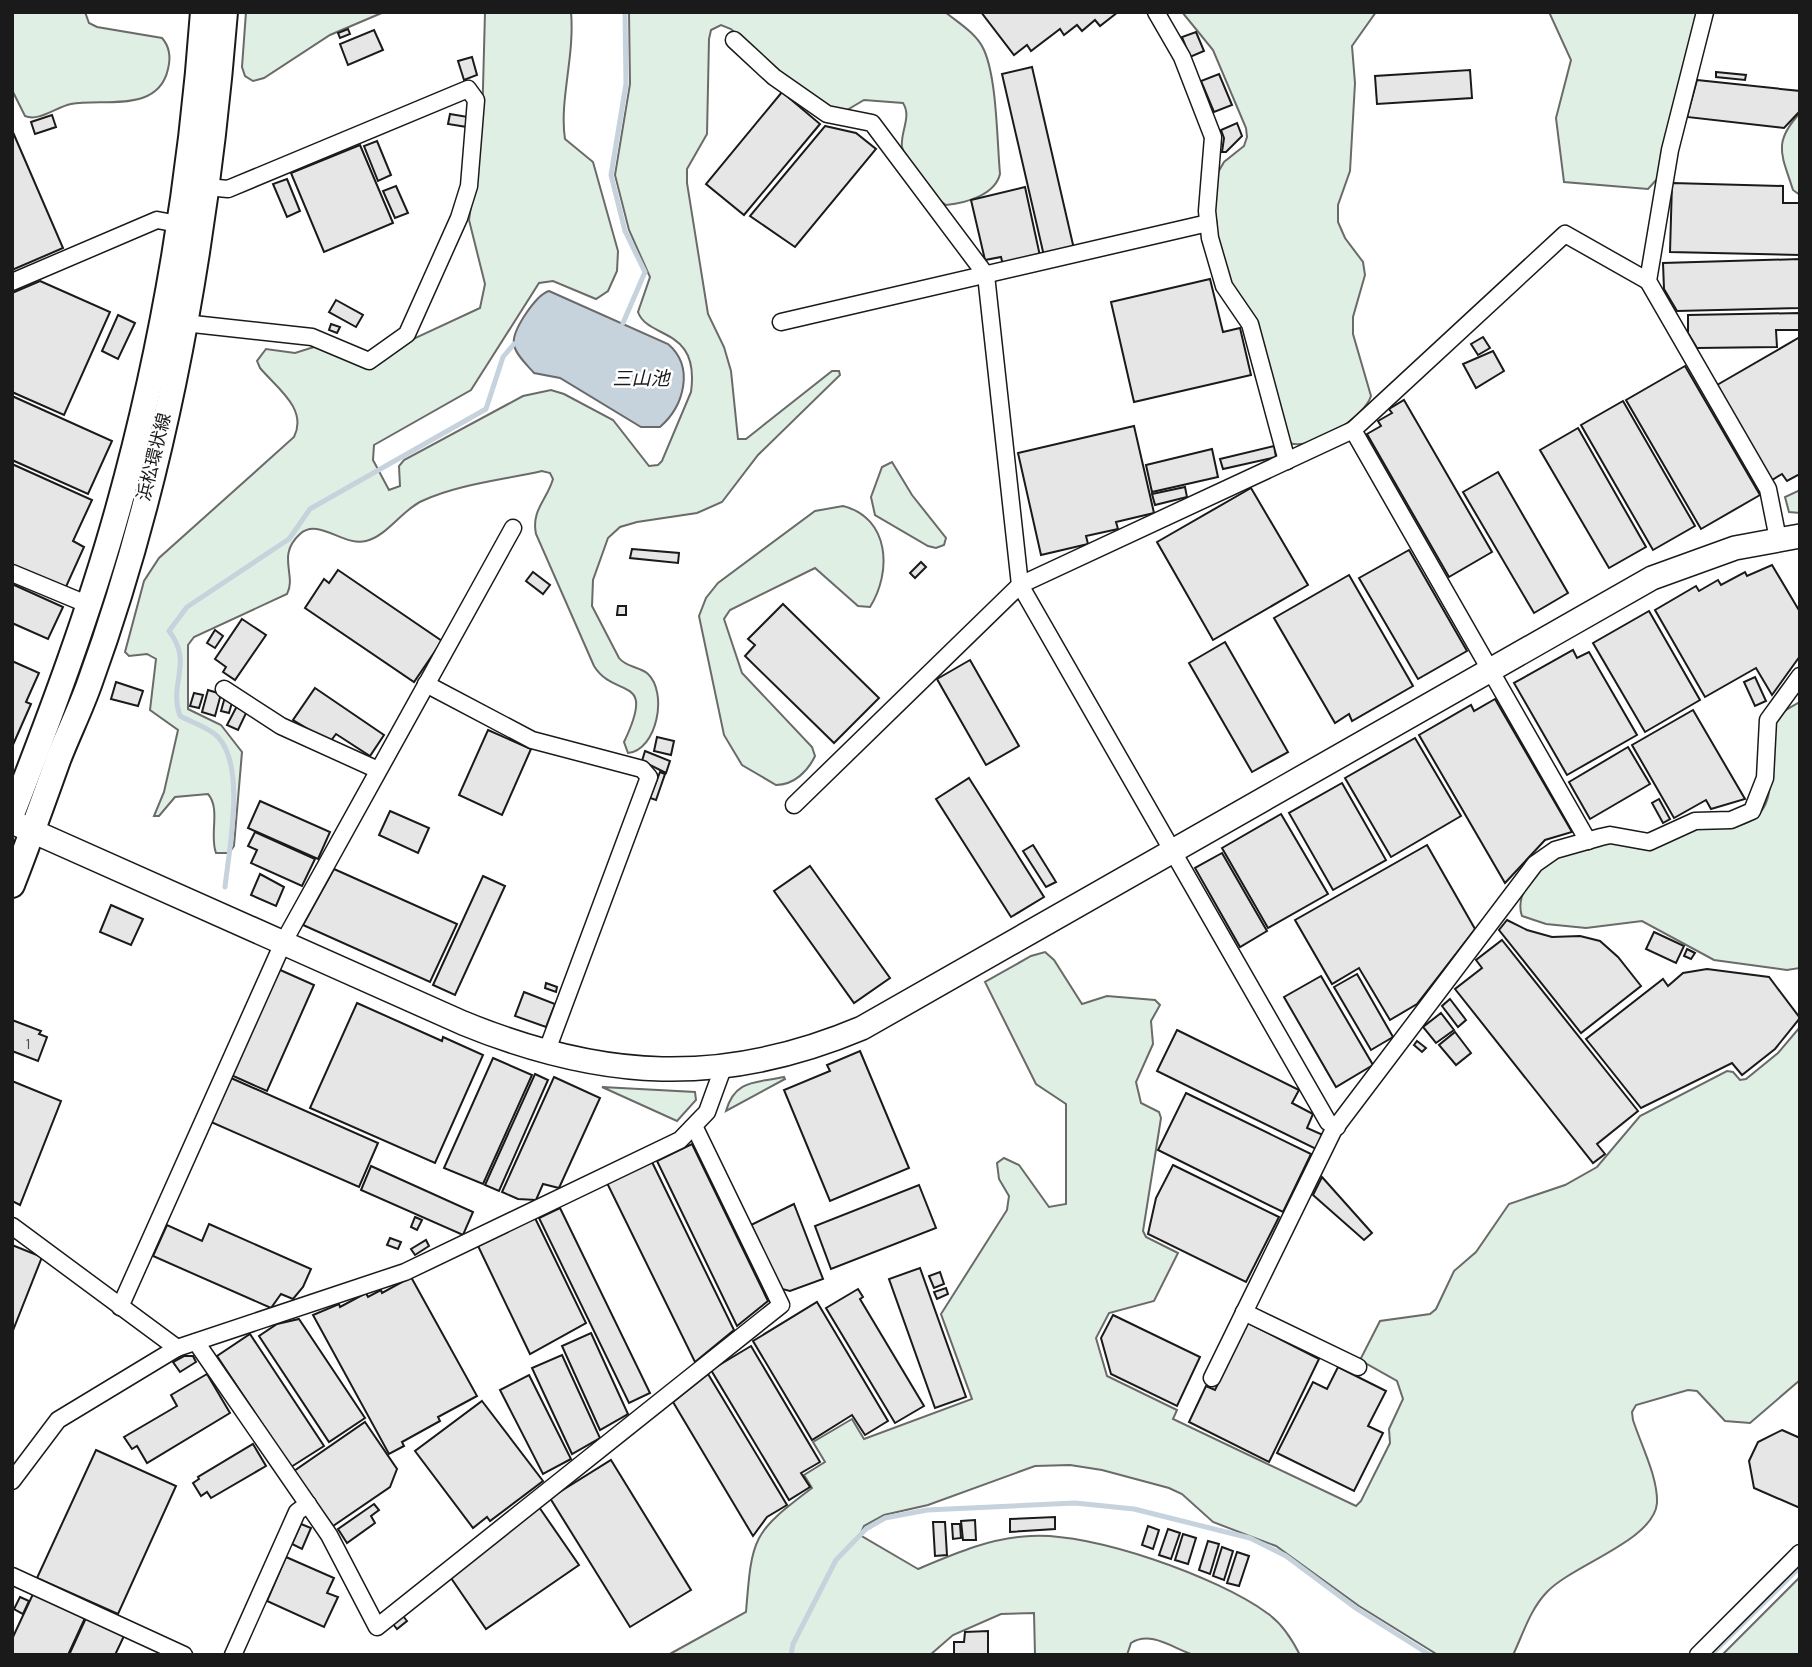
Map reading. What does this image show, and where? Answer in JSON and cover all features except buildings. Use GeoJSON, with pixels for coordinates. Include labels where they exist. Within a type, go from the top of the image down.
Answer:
{"type":"FeatureCollection","features":[{"type":"Feature","properties":{"kind":"main road","name":"浜松環状線"},"geometry":{"type":"LineString","coordinates":[[12,814],[89,605],[118,509],[144,406],[178,224],[203,12]]}},
{"type":"Feature","properties":{"kind":"main road","name":"浜松環状線"},"geometry":{"type":"LineString","coordinates":[[12,885],[23,827],[90,683],[114,608],[155,457],[184,323],[207,187],[225,12]]}},
{"type":"Feature","properties":{"kind":"street"},"geometry":{"type":"LineString","coordinates":[[1156,12],[1182,57],[1213,137],[1208,223],[1224,286],[1250,324],[1287,461]]}},
{"type":"Feature","properties":{"kind":"street"},"geometry":{"type":"LineString","coordinates":[[1648,281],[1670,150],[1706,12]]}},
{"type":"Feature","properties":{"kind":"street"},"geometry":{"type":"LineString","coordinates":[[734,40],[774,77],[827,114],[872,123],[986,275],[1020,585],[1328,1122],[1337,1127]]}},
{"type":"Feature","properties":{"kind":"street"},"geometry":{"type":"LineString","coordinates":[[184,323],[312,337],[369,361],[407,334],[459,218],[469,186],[477,100],[468,89],[228,189],[207,187]]}},
{"type":"Feature","properties":{"kind":"street"},"geometry":{"type":"LineString","coordinates":[[12,282],[158,220],[178,224]]}},
{"type":"Feature","properties":{"kind":"street"},"geometry":{"type":"LineString","coordinates":[[780,322],[1208,223]]}},
{"type":"Feature","properties":{"kind":"street"},"geometry":{"type":"LineString","coordinates":[[23,827],[463,1023],[546,1053],[633,1070],[723,1068],[794,1054],[862,1028],[1652,578],[1735,548],[1789,537],[1768,489],[1648,281],[1565,234],[1353,430],[1020,585],[793,805]]}},
{"type":"Feature","properties":{"kind":"street"},"geometry":{"type":"LineString","coordinates":[[1353,430],[1588,841]]}},
{"type":"Feature","properties":{"kind":"street"},"geometry":{"type":"LineString","coordinates":[[120,1307],[283,943],[513,528]]}},
{"type":"Feature","properties":{"kind":"street"},"geometry":{"type":"LineString","coordinates":[[12,573],[89,605]]}},
{"type":"Feature","properties":{"kind":"street"},"geometry":{"type":"LineString","coordinates":[[1212,1378],[1337,1127],[1503,911],[1535,864],[1555,850],[1610,835],[1649,842],[1695,821],[1731,820],[1752,811],[1765,778],[1768,720],[1800,676]]}},
{"type":"Feature","properties":{"kind":"street"},"geometry":{"type":"LineString","coordinates":[[426,684],[532,740],[642,769],[649,777],[546,1053]]}},
{"type":"Feature","properties":{"kind":"street"},"geometry":{"type":"LineString","coordinates":[[224,689],[281,726],[378,770]]}},
{"type":"Feature","properties":{"kind":"street"},"geometry":{"type":"LineString","coordinates":[[12,1481],[58,1420],[177,1349],[405,1272],[680,1140],[695,1128],[716,1095],[723,1068]]}},
{"type":"Feature","properties":{"kind":"street"},"geometry":{"type":"LineString","coordinates":[[196,1342],[329,1535],[377,1627],[781,1305],[695,1128]]}},
{"type":"Feature","properties":{"kind":"street"},"geometry":{"type":"LineString","coordinates":[[12,1226],[177,1349]]}},
{"type":"Feature","properties":{"kind":"street"},"geometry":{"type":"LineString","coordinates":[[1244,1312],[1358,1367]]}},
{"type":"Feature","properties":{"kind":"street"},"geometry":{"type":"LineString","coordinates":[[233,1655],[298,1512],[308,1504]]}},
{"type":"Feature","properties":{"kind":"street"},"geometry":{"type":"LineString","coordinates":[[1698,1655],[1800,1553]]}},
{"type":"Feature","properties":{"kind":"street"},"geometry":{"type":"LineString","coordinates":[[12,1576],[184,1655]]}},
{"type":"Feature","properties":{"kind":"green space"},"geometry":{"type":"Polygon","coordinates":[[[12,12],[85,12],[89,23],[97,27],[162,38],[170,56],[168,69],[162,83],[153,93],[141,98],[71,104],[42,116],[25,116],[12,90],[12,12]]]}},
{"type":"Feature","properties":{"kind":"green space"},"geometry":{"type":"Polygon","coordinates":[[[246,12],[384,12],[330,35],[264,78],[253,81],[245,76],[242,67],[246,12]]]}},
{"type":"Feature","properties":{"kind":"green space"},"geometry":{"type":"Polygon","coordinates":[[[485,12],[571,12],[571,45],[564,109],[565,139],[593,162],[618,251],[617,271],[608,291],[596,299],[553,281],[539,283],[471,390],[374,445],[373,460],[389,490],[400,486],[399,466],[404,460],[523,396],[551,390],[613,420],[649,466],[658,465],[662,461],[691,392],[692,371],[688,356],[681,345],[644,321],[638,312],[650,277],[629,230],[615,175],[630,84],[629,12],[945,12],[967,29],[984,50],[992,77],[1000,174],[986,193],[971,200],[946,205],[920,179],[904,154],[902,141],[906,114],[903,103],[864,100],[847,110],[830,108],[778,72],[731,29],[721,25],[711,30],[707,134],[687,169],[687,183],[708,314],[724,347],[731,371],[738,439],[746,439],[832,371],[839,371],[840,375],[758,455],[722,502],[697,513],[620,527],[608,538],[593,580],[592,606],[619,658],[644,671],[654,683],[658,707],[652,732],[646,742],[638,750],[628,753],[624,742],[633,720],[635,697],[612,683],[594,666],[536,534],[536,518],[553,479],[550,473],[542,471],[466,486],[422,501],[381,534],[366,541],[349,540],[315,529],[300,534],[289,550],[290,580],[287,594],[194,637],[188,645],[188,709],[221,725],[242,752],[234,846],[229,853],[216,853],[214,807],[208,794],[175,797],[159,816],[154,816],[164,792],[178,730],[150,710],[156,659],[147,654],[129,656],[125,652],[144,581],[159,558],[294,437],[297,417],[294,408],[257,361],[266,349],[295,353],[317,346],[375,365],[413,339],[480,308],[485,284],[469,220],[482,125],[485,12]]]}},
{"type":"Feature","properties":{"kind":"green space"},"geometry":{"type":"Polygon","coordinates":[[[1182,12],[1376,12],[1352,46],[1355,83],[1350,171],[1338,205],[1338,222],[1345,238],[1363,262],[1365,275],[1353,317],[1353,334],[1371,396],[1348,423],[1311,442],[1290,443],[1228,284],[1213,223],[1216,176],[1224,162],[1244,146],[1246,128],[1213,50],[1182,12]]]}},
{"type":"Feature","properties":{"kind":"green space"},"geometry":{"type":"Polygon","coordinates":[[[1549,12],[1699,12],[1659,177],[1648,189],[1564,182],[1556,118],[1571,60],[1549,12]]]}},
{"type":"Feature","properties":{"kind":"green space"},"geometry":{"type":"Polygon","coordinates":[[[1800,113],[1800,195],[1793,190],[1782,150],[1786,133],[1800,113]]]}},
{"type":"Feature","properties":{"kind":"green space"},"geometry":{"type":"Polygon","coordinates":[[[892,462],[912,495],[946,538],[944,545],[936,548],[928,546],[875,515],[871,497],[882,467],[892,462]]]}},
{"type":"Feature","properties":{"kind":"green space"},"geometry":{"type":"Polygon","coordinates":[[[1800,490],[1800,513],[1789,512],[1785,497],[1800,490]]]}},
{"type":"Feature","properties":{"kind":"green space"},"geometry":{"type":"Polygon","coordinates":[[[843,506],[859,512],[870,522],[878,534],[882,548],[882,578],[870,607],[858,606],[815,568],[730,610],[724,619],[742,673],[812,747],[815,756],[800,776],[789,783],[776,785],[742,765],[724,735],[699,616],[706,598],[718,583],[815,511],[843,506]]]}},
{"type":"Feature","properties":{"kind":"green space"},"geometry":{"type":"Polygon","coordinates":[[[1800,702],[1800,968],[1787,970],[1714,960],[1642,921],[1586,928],[1546,924],[1522,916],[1521,899],[1529,881],[1542,866],[1557,856],[1609,842],[1646,849],[1663,844],[1695,828],[1743,824],[1756,817],[1769,793],[1775,722],[1782,713],[1800,702]]]}},
{"type":"Feature","properties":{"kind":"green space"},"geometry":{"type":"Polygon","coordinates":[[[1045,952],[1054,960],[1082,1004],[1107,996],[1155,1000],[1160,1005],[1151,1021],[1153,1044],[1136,1082],[1141,1103],[1159,1112],[1161,1118],[1143,1231],[1146,1237],[1178,1253],[1154,1301],[1109,1313],[1096,1338],[1107,1376],[1177,1410],[1173,1419],[1356,1506],[1390,1443],[1389,1429],[1403,1399],[1397,1381],[1360,1360],[1380,1321],[1430,1314],[1436,1309],[1454,1271],[1476,1252],[1509,1204],[1565,1185],[1597,1167],[1640,1116],[1727,1071],[1733,1072],[1740,1080],[1746,1079],[1778,1053],[1800,1027],[1800,1380],[1750,1423],[1725,1421],[1697,1391],[1688,1390],[1636,1405],[1632,1412],[1633,1420],[1657,1493],[1652,1517],[1627,1541],[1573,1572],[1546,1593],[1531,1615],[1513,1655],[1438,1655],[1359,1606],[1276,1546],[1213,1522],[1182,1494],[1102,1470],[1070,1465],[1035,1466],[928,1505],[884,1515],[864,1526],[860,1535],[918,1569],[973,1547],[1016,1537],[1057,1537],[1120,1549],[1187,1572],[1245,1599],[1277,1622],[1300,1655],[1203,1656],[1146,1639],[1131,1643],[1127,1655],[1035,1655],[1034,1613],[1001,1614],[953,1635],[930,1655],[668,1655],[746,1612],[750,1567],[759,1539],[777,1516],[812,1488],[804,1475],[825,1462],[813,1442],[852,1419],[864,1439],[972,1399],[941,1314],[1007,1210],[1009,1196],[999,1179],[997,1163],[1004,1158],[1019,1165],[1049,1207],[1066,1204],[1066,1104],[1036,1084],[985,982],[1031,956],[1045,952]]]}},
{"type":"Feature","properties":{"kind":"green space"},"geometry":{"type":"Polygon","coordinates":[[[784,1077],[785,1079],[726,1111],[735,1093],[741,1088],[748,1084],[784,1077]]]}},
{"type":"Feature","properties":{"kind":"green space"},"geometry":{"type":"Polygon","coordinates":[[[602,1087],[695,1092],[696,1100],[677,1121],[602,1087]]]}},
{"type":"Feature","properties":{"kind":"green space"},"geometry":{"type":"Polygon","coordinates":[[[1800,1577],[1800,1655],[1722,1655],[1800,1577]]]}},
{"type":"Feature","properties":{"kind":"water","name":"三山池"},"geometry":{"type":"Polygon","coordinates":[[[549,291],[668,344],[676,353],[682,364],[683,386],[675,408],[660,427],[641,427],[560,378],[534,373],[522,360],[514,345],[516,331],[531,306],[549,291]]]}},
{"type":"Feature","properties":{"kind":"waterway"},"geometry":{"type":"LineString","coordinates":[[623,323],[645,272],[625,231],[611,175],[626,84],[625,12]]}},
{"type":"Feature","properties":{"kind":"waterway"},"geometry":{"type":"LineString","coordinates":[[225,887],[234,809],[231,768],[227,750],[218,737],[180,716],[177,704],[180,653],[169,631],[187,607],[289,539],[310,509],[486,409],[503,357],[514,344]]}},
{"type":"Feature","properties":{"kind":"waterway"},"geometry":{"type":"LineString","coordinates":[[791,1655],[793,1644],[836,1560],[866,1529],[885,1518],[927,1510],[1075,1503],[1134,1509],[1250,1538],[1286,1556],[1357,1609],[1430,1655]]}},
{"type":"Feature","properties":{"kind":"waterway"},"geometry":{"type":"LineString","coordinates":[[1711,1655],[1800,1567]]}}]}
